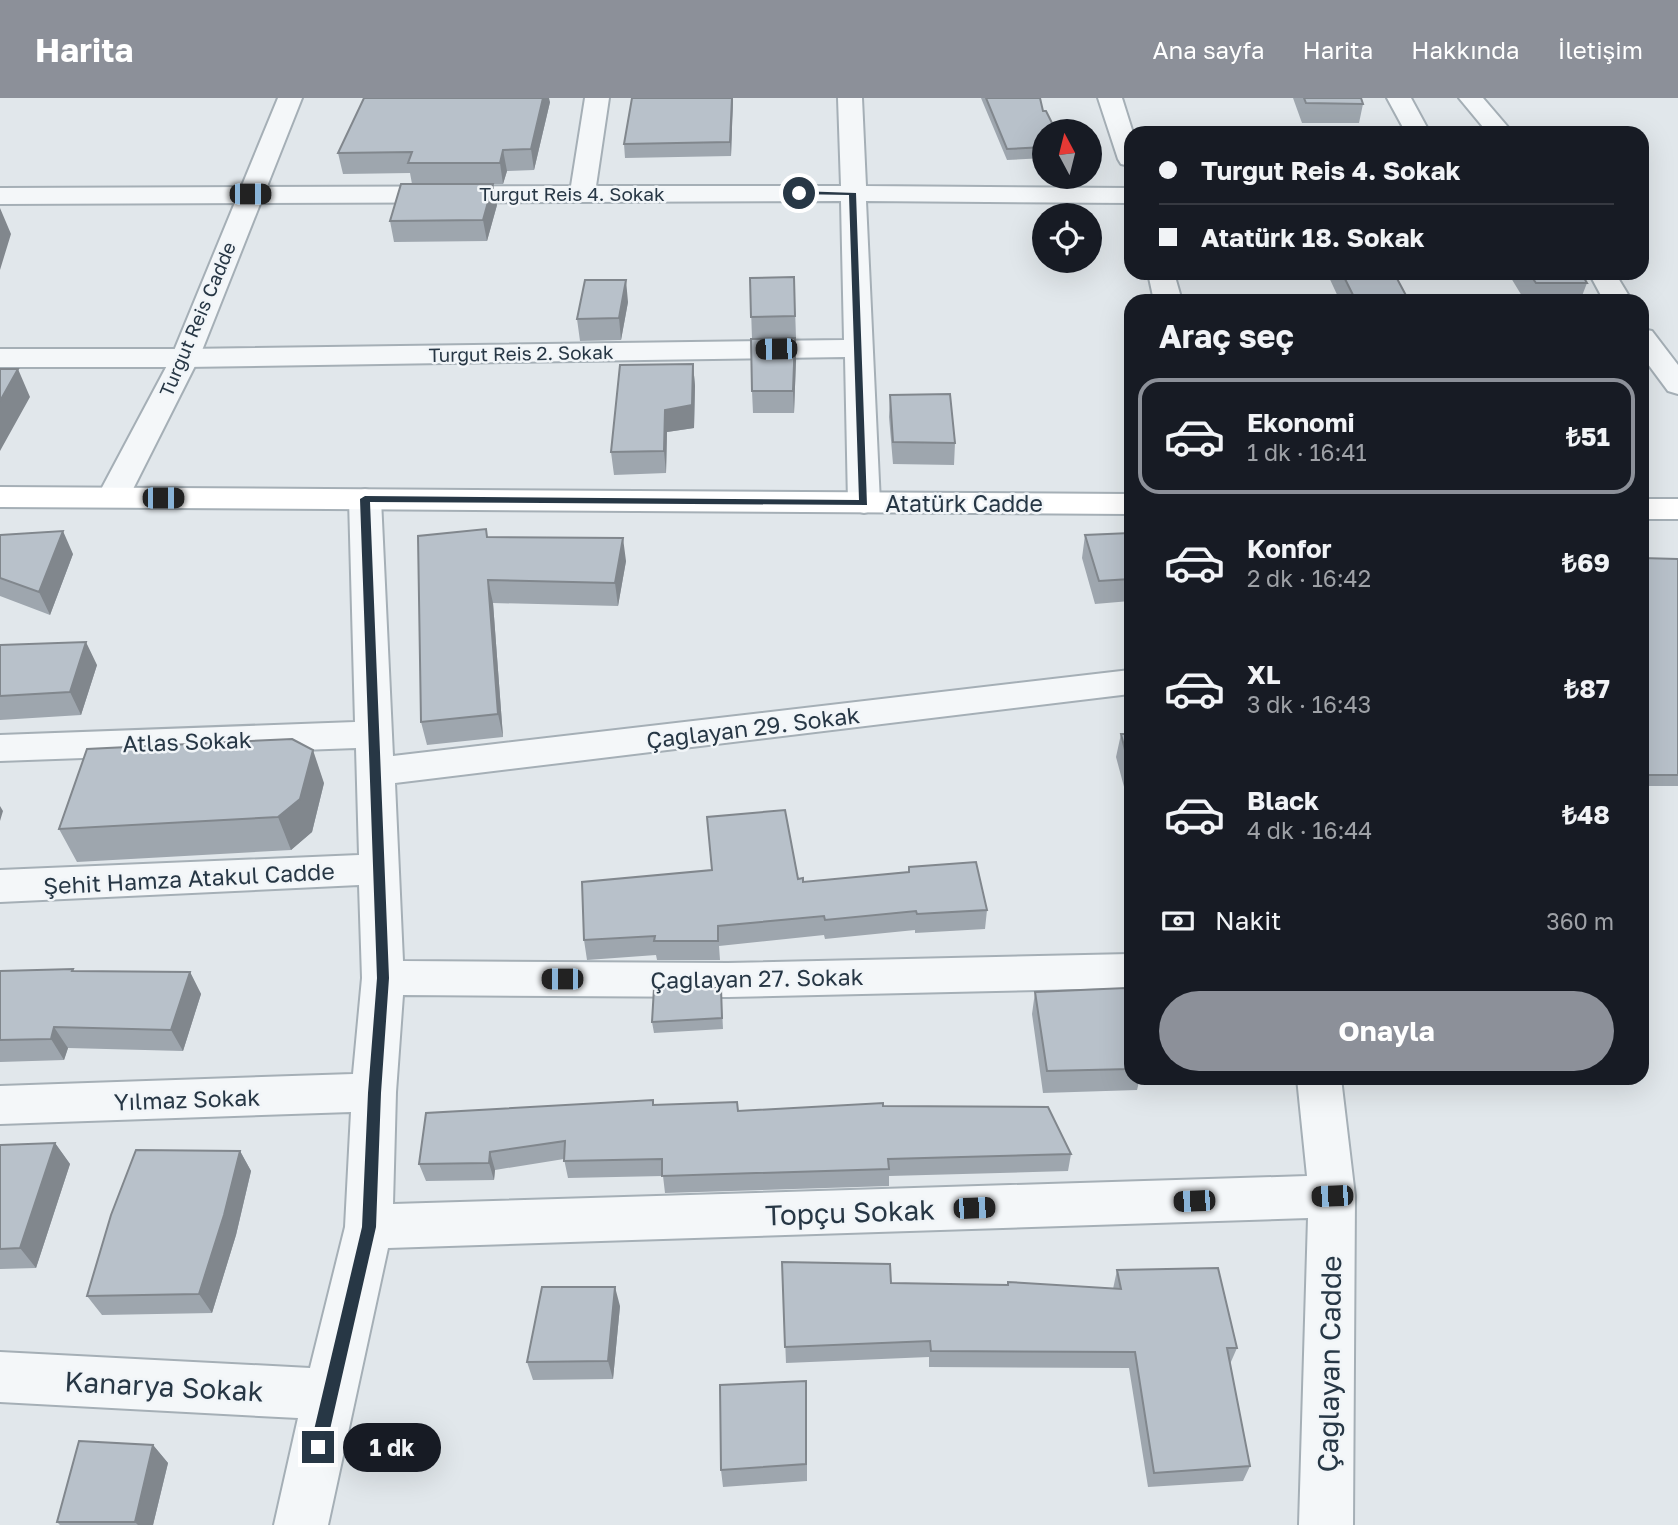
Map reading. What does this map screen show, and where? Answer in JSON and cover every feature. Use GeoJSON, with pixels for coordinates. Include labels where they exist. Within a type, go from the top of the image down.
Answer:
{"type":"FeatureCollection","features":[{"type":"Feature","properties":{"kind":"main road","name":"Atatürk Cadde"},"geometry":{"type":"LineString","coordinates":[[0,497],[1124,504]]}},
{"type":"Feature","properties":{"kind":"main road"},"geometry":{"type":"LineString","coordinates":[[1649,509],[1678,509]]}},
{"type":"Feature","properties":{"kind":"street","name":"Turgut Reis Cadde"},"geometry":{"type":"LineString","coordinates":[[113,498],[185,358],[290,98]]}},
{"type":"Feature","properties":{"kind":"street"},"geometry":{"type":"LineString","coordinates":[[582,193],[597,98]]}},
{"type":"Feature","properties":{"kind":"street"},"geometry":{"type":"LineString","coordinates":[[850,98],[864,503]]}},
{"type":"Feature","properties":{"kind":"street"},"geometry":{"type":"LineString","coordinates":[[1110,98],[1124,141]]}},
{"type":"Feature","properties":{"kind":"street"},"geometry":{"type":"LineString","coordinates":[[1399,98],[1414,126]]}},
{"type":"Feature","properties":{"kind":"street"},"geometry":{"type":"LineString","coordinates":[[1471,98],[1495,126]]}},
{"type":"Feature","properties":{"kind":"street","name":"Turgut Reis 4. Sokak"},"geometry":{"type":"LineString","coordinates":[[0,196],[582,193],[1124,196]]}},
{"type":"Feature","properties":{"kind":"street"},"geometry":{"type":"LineString","coordinates":[[1649,346],[1678,385]]}},
{"type":"Feature","properties":{"kind":"street","name":"Turgut Reis 2. Sokak"},"geometry":{"type":"LineString","coordinates":[[0,358],[185,358],[857,348]]}},
{"type":"Feature","properties":{"kind":"street"},"geometry":{"type":"LineString","coordinates":[[301,1525],[369,1227],[374,1093],[383,978],[365,499]]}},
{"type":"Feature","properties":{"kind":"street","name":"Çağlayan 29. Sokak"},"geometry":{"type":"LineString","coordinates":[[374,753],[1124,683]]}},
{"type":"Feature","properties":{"kind":"street","name":"Atlas Sokak"},"geometry":{"type":"LineString","coordinates":[[0,748],[374,753]]}},
{"type":"Feature","properties":{"kind":"street","name":"Şehit Hamza Atakul Cadde"},"geometry":{"type":"LineString","coordinates":[[0,886],[379,869]]}},
{"type":"Feature","properties":{"kind":"street","name":"Çağlayan 27. Sokak"},"geometry":{"type":"LineString","coordinates":[[383,978],[728,980],[1124,971]]}},
{"type":"Feature","properties":{"kind":"street","name":"Çağlayan Cadde"},"geometry":{"type":"LineString","coordinates":[[1320,1085],[1332,1196],[1326,1525]]}},
{"type":"Feature","properties":{"kind":"street","name":"Yılmaz Sokak"},"geometry":{"type":"LineString","coordinates":[[0,1105],[374,1093]]}},
{"type":"Feature","properties":{"kind":"street","name":"Topçu Sokak"},"geometry":{"type":"LineString","coordinates":[[369,1227],[1332,1196]]}},
{"type":"Feature","properties":{"kind":"street","name":"Kanarya Sokak"},"geometry":{"type":"LineString","coordinates":[[0,1377],[329,1394]]}},
{"type":"Feature","properties":{"kind":"building"},"geometry":{"type":"Polygon","coordinates":[[[364,98],[543,98],[531,149],[503,150],[500,163],[408,163],[412,152],[338,153],[364,98]]]}},
{"type":"Feature","properties":{"kind":"building"},"geometry":{"type":"Polygon","coordinates":[[[632,98],[732,98],[730,142],[624,144],[632,98]]]}},
{"type":"Feature","properties":{"kind":"building"},"geometry":{"type":"Polygon","coordinates":[[[986,98],[1040,98],[1043,111],[1046,111],[1050,119],[1032,119],[1032,148],[1007,149],[986,98]]]}},
{"type":"Feature","properties":{"kind":"building"},"geometry":{"type":"Polygon","coordinates":[[[1304,98],[1361,98],[1363,104],[1306,103],[1304,98]]]}},
{"type":"Feature","properties":{"kind":"building"},"geometry":{"type":"Polygon","coordinates":[[[401,184],[493,184],[483,220],[390,221],[401,184]]]}},
{"type":"Feature","properties":{"kind":"building"},"geometry":{"type":"Polygon","coordinates":[[[794,277],[795,316],[751,317],[750,278],[794,277]]]}},
{"type":"Feature","properties":{"kind":"building"},"geometry":{"type":"Polygon","coordinates":[[[585,280],[626,280],[619,318],[577,319],[585,280]]]}},
{"type":"Feature","properties":{"kind":"building"},"geometry":{"type":"Polygon","coordinates":[[[1346,280],[1398,280],[1405,294],[1352,294],[1346,280]]]}},
{"type":"Feature","properties":{"kind":"building"},"geometry":{"type":"Polygon","coordinates":[[[1534,280],[1585,280],[1587,283],[1536,283],[1534,280]]]}},
{"type":"Feature","properties":{"kind":"building"},"geometry":{"type":"Polygon","coordinates":[[[795,338],[793,391],[752,391],[751,339],[795,338]]]}},
{"type":"Feature","properties":{"kind":"building"},"geometry":{"type":"Polygon","coordinates":[[[693,364],[692,405],[665,410],[664,451],[611,452],[620,365],[693,364]]]}},
{"type":"Feature","properties":{"kind":"building"},"geometry":{"type":"Polygon","coordinates":[[[0,369],[18,369],[0,401],[0,369]]]}},
{"type":"Feature","properties":{"kind":"building"},"geometry":{"type":"Polygon","coordinates":[[[950,394],[955,443],[893,442],[890,395],[950,394]]]}},
{"type":"Feature","properties":{"kind":"building"},"geometry":{"type":"Polygon","coordinates":[[[486,529],[487,537],[623,538],[615,583],[488,580],[498,714],[421,722],[418,536],[486,529]]]}},
{"type":"Feature","properties":{"kind":"building"},"geometry":{"type":"Polygon","coordinates":[[[63,531],[39,592],[0,578],[0,535],[63,531]]]}},
{"type":"Feature","properties":{"kind":"building"},"geometry":{"type":"Polygon","coordinates":[[[1124,533],[1124,579],[1099,581],[1085,535],[1124,533]]]}},
{"type":"Feature","properties":{"kind":"building"},"geometry":{"type":"Polygon","coordinates":[[[1649,558],[1678,559],[1678,775],[1649,775],[1649,558]]]}},
{"type":"Feature","properties":{"kind":"building"},"geometry":{"type":"Polygon","coordinates":[[[86,642],[70,692],[0,696],[0,645],[86,642]]]}},
{"type":"Feature","properties":{"kind":"building"},"geometry":{"type":"Polygon","coordinates":[[[292,739],[313,750],[300,799],[278,817],[59,829],[87,749],[292,739]]]}},
{"type":"Feature","properties":{"kind":"building"},"geometry":{"type":"Polygon","coordinates":[[[785,810],[798,879],[803,878],[803,882],[909,872],[909,867],[976,862],[987,910],[917,914],[916,911],[825,920],[824,916],[718,926],[718,941],[654,941],[655,936],[584,940],[582,882],[712,870],[707,817],[785,810]]]}},
{"type":"Feature","properties":{"kind":"building"},"geometry":{"type":"Polygon","coordinates":[[[73,969],[72,971],[190,972],[171,1030],[54,1027],[51,1039],[0,1040],[0,971],[73,969]]]}},
{"type":"Feature","properties":{"kind":"building"},"geometry":{"type":"Polygon","coordinates":[[[654,988],[721,988],[722,1018],[652,1022],[654,988]]]}},
{"type":"Feature","properties":{"kind":"building"},"geometry":{"type":"Polygon","coordinates":[[[1124,988],[1124,1069],[1047,1071],[1035,992],[1124,988]]]}},
{"type":"Feature","properties":{"kind":"building"},"geometry":{"type":"Polygon","coordinates":[[[653,1100],[653,1105],[737,1102],[738,1111],[883,1103],[883,1106],[1048,1107],[1071,1154],[888,1159],[889,1169],[662,1176],[662,1159],[564,1161],[565,1141],[490,1152],[489,1163],[419,1164],[426,1113],[653,1100]]]}},
{"type":"Feature","properties":{"kind":"building"},"geometry":{"type":"Polygon","coordinates":[[[55,1143],[20,1248],[0,1249],[0,1145],[55,1143]]]}},
{"type":"Feature","properties":{"kind":"building"},"geometry":{"type":"Polygon","coordinates":[[[136,1150],[240,1151],[224,1215],[199,1294],[87,1296],[111,1215],[136,1150]]]}},
{"type":"Feature","properties":{"kind":"building"},"geometry":{"type":"Polygon","coordinates":[[[782,1262],[890,1264],[891,1283],[1008,1285],[1008,1282],[1121,1289],[1117,1270],[1218,1268],[1237,1348],[1227,1348],[1250,1466],[1154,1473],[1135,1352],[931,1351],[930,1341],[785,1347],[782,1262]]]}},
{"type":"Feature","properties":{"kind":"building"},"geometry":{"type":"Polygon","coordinates":[[[542,1287],[615,1287],[608,1361],[527,1362],[542,1287]]]}},
{"type":"Feature","properties":{"kind":"building"},"geometry":{"type":"Polygon","coordinates":[[[806,1381],[806,1464],[721,1470],[720,1385],[806,1381]]]}},
{"type":"Feature","properties":{"kind":"building"},"geometry":{"type":"Polygon","coordinates":[[[79,1441],[153,1445],[135,1522],[57,1522],[79,1441]]]}},
{"type":"Feature","properties":{"kind":"route"},"geometry":{"type":"LineString","coordinates":[[318,1447],[369,1227],[374,1093],[383,978],[365,499],[864,503],[853,193],[799,193]]}}]}
